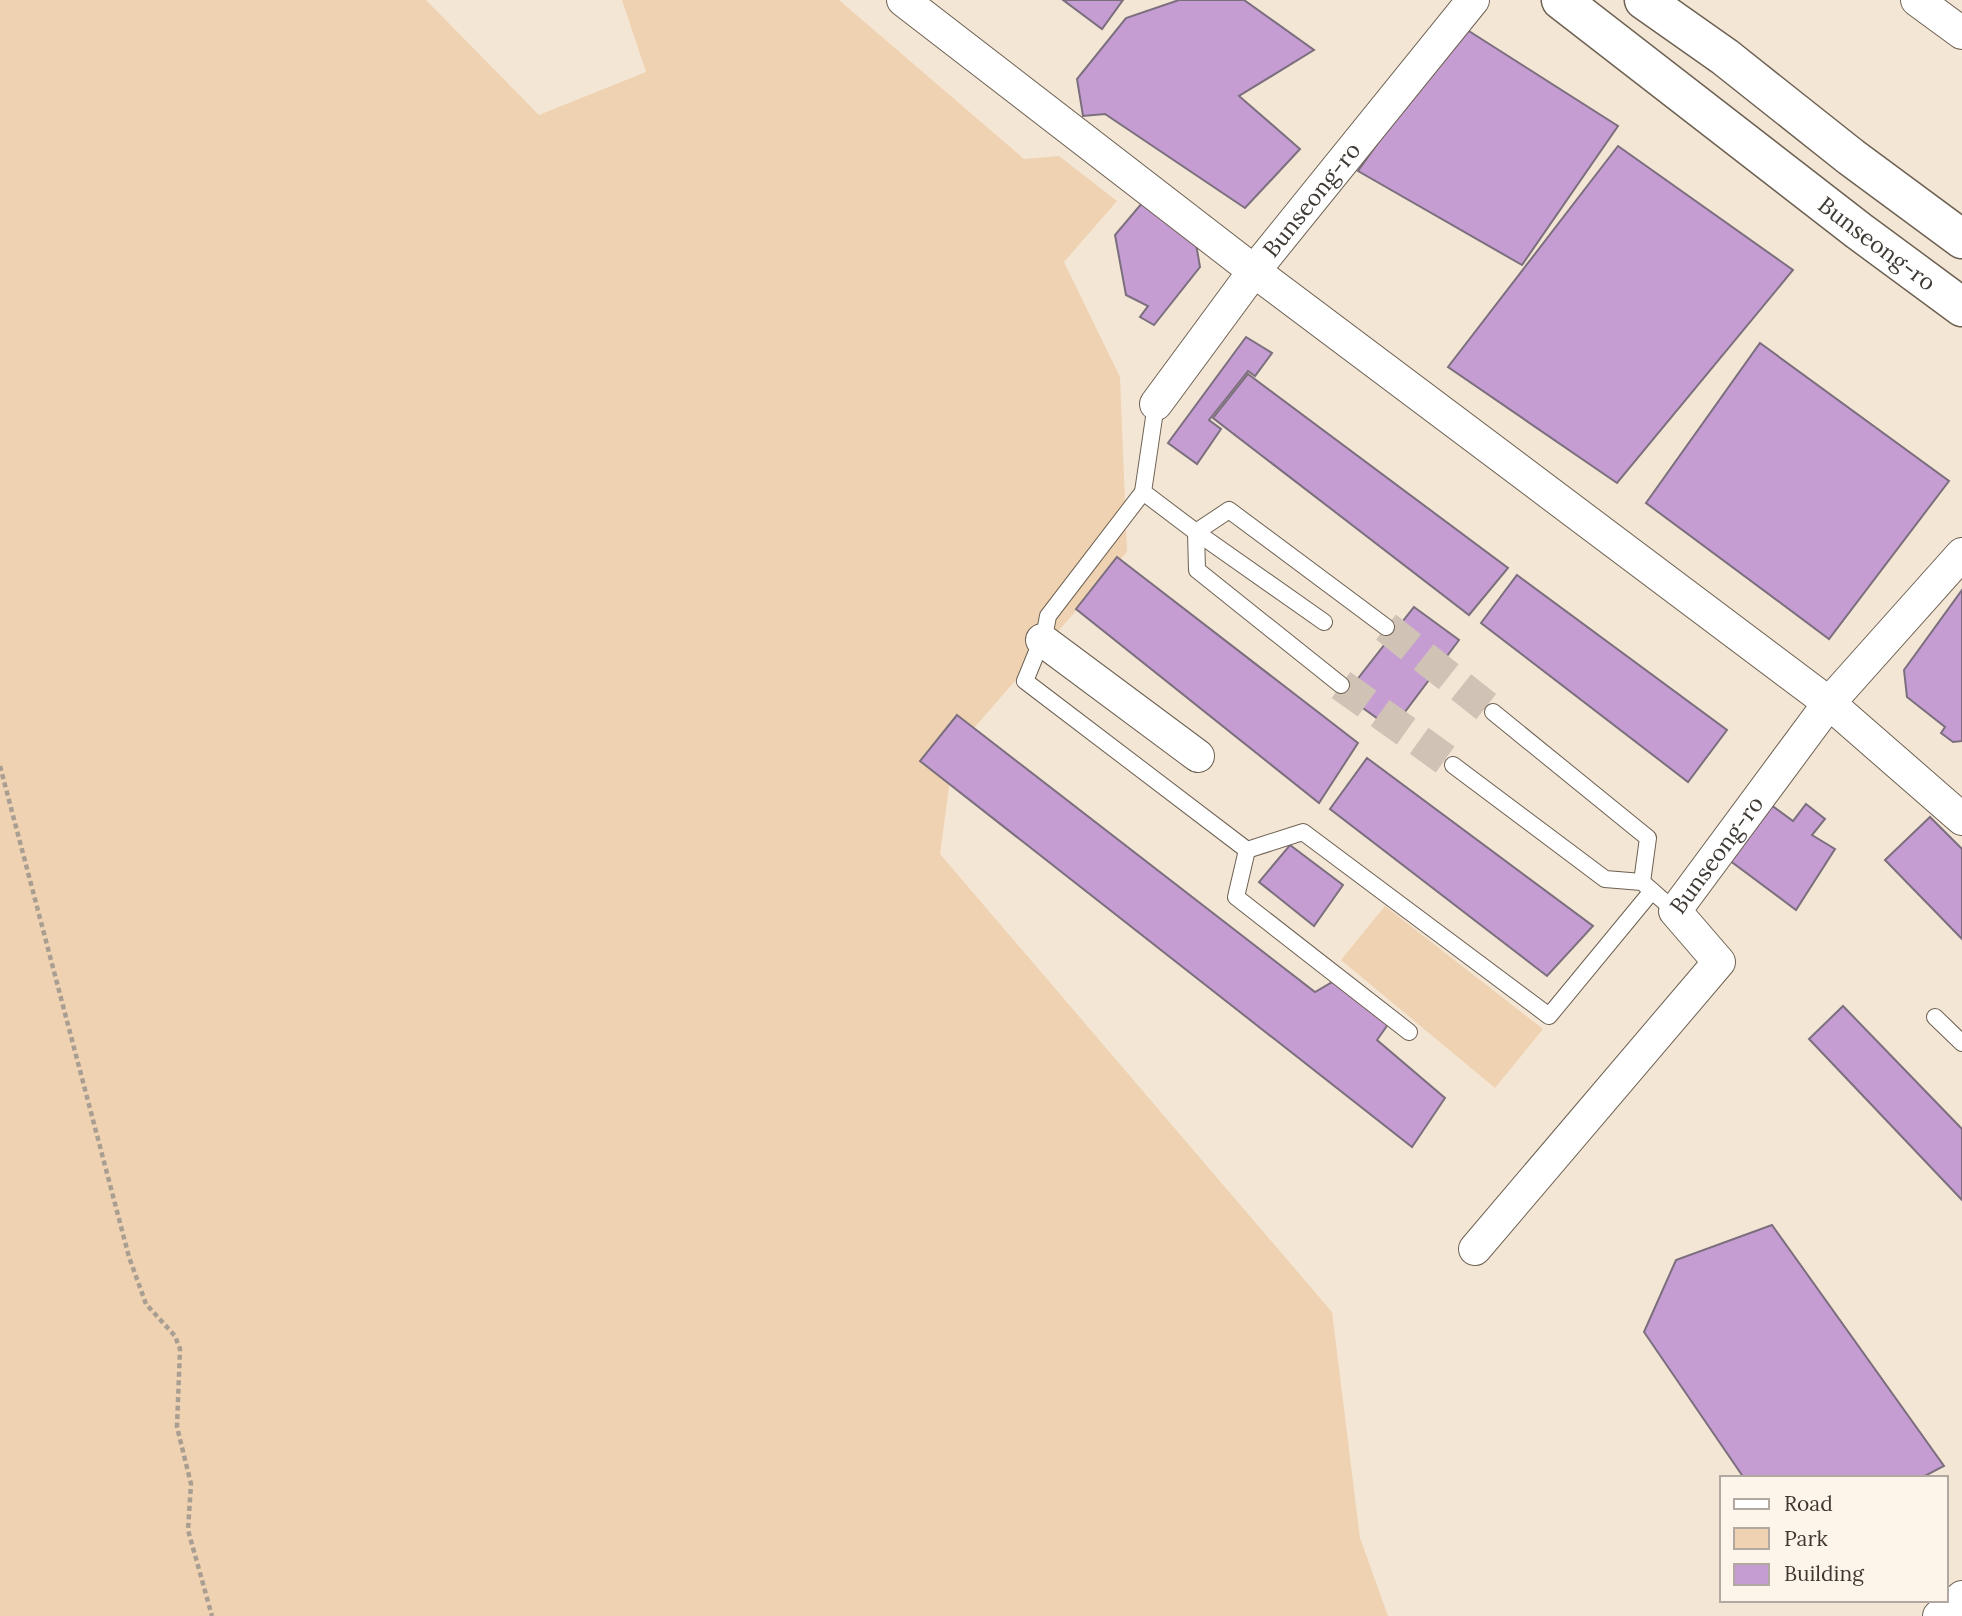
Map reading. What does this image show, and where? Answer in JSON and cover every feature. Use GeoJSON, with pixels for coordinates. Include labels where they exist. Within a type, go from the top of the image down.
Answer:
{"type":"FeatureCollection","features":[{"type":"Feature","properties":{"kind":"main road","name":"Bunseong-ro"},"geometry":{"type":"LineString","coordinates":[[1561,0],[1859,231],[1962,307]]}},
{"type":"Feature","properties":{"kind":"main road"},"geometry":{"type":"LineString","coordinates":[[1644,0],[1725,57],[1851,157],[1962,239]]}},
{"type":"Feature","properties":{"kind":"street"},"geometry":{"type":"LineString","coordinates":[[903,0],[1254,271],[1829,704],[1962,820]]}},
{"type":"Feature","properties":{"kind":"street","name":"Bunseong-ro"},"geometry":{"type":"LineString","coordinates":[[1156,404],[1254,271],[1473,0]]}},
{"type":"Feature","properties":{"kind":"street"},"geometry":{"type":"LineString","coordinates":[[1917,0],[1962,33]]}},
{"type":"Feature","properties":{"kind":"street","name":"Bunseong-ro"},"geometry":{"type":"LineString","coordinates":[[1475,1249],[1719,962],[1675,911],[1829,704],[1962,554]]}},
{"type":"Feature","properties":{"kind":"street"},"geometry":{"type":"LineString","coordinates":[[1042,640],[1198,756]]}},
{"type":"Feature","properties":{"kind":"street"},"geometry":{"type":"LineString","coordinates":[[1939,1616],[1962,1597]]}},
{"type":"Feature","properties":{"kind":"lane"},"geometry":{"type":"LineString","coordinates":[[1156,404],[1143,492],[1048,616],[1042,640],[1025,681],[1247,850]]}},
{"type":"Feature","properties":{"kind":"lane"},"geometry":{"type":"LineString","coordinates":[[1143,492],[1324,622]]}},
{"type":"Feature","properties":{"kind":"lane"},"geometry":{"type":"LineString","coordinates":[[1196,532],[1229,510],[1386,627]]}},
{"type":"Feature","properties":{"kind":"lane"},"geometry":{"type":"LineString","coordinates":[[1196,532],[1197,570],[1341,685]]}},
{"type":"Feature","properties":{"kind":"lane"},"geometry":{"type":"LineString","coordinates":[[1247,850],[1303,832],[1549,1016],[1647,886],[1648,838],[1493,712]]}},
{"type":"Feature","properties":{"kind":"lane"},"geometry":{"type":"LineString","coordinates":[[1453,765],[1605,879],[1647,886],[1675,911]]}},
{"type":"Feature","properties":{"kind":"lane"},"geometry":{"type":"LineString","coordinates":[[1247,850],[1236,897],[1409,1031]]}},
{"type":"Feature","properties":{"kind":"lane"},"geometry":{"type":"LineString","coordinates":[[1935,1017],[1962,1043]]}},
{"type":"Feature","properties":{"kind":"path"},"geometry":{"type":"LineString","coordinates":[[0,766],[129,1257],[146,1304],[175,1336],[180,1349],[177,1427],[191,1485],[188,1530],[212,1616]]}},
{"type":"Feature","properties":{"kind":"green space"},"geometry":{"type":"Polygon","coordinates":[[[0,0],[426,0],[539,115],[646,72],[622,0],[839,0],[1024,159],[1059,156],[1117,201],[1064,262],[1120,377],[1127,552],[954,751],[940,854],[1332,1312],[1360,1538],[1388,1616],[0,1616],[0,0]]]}},
{"type":"Feature","properties":{"kind":"green space"},"geometry":{"type":"Polygon","coordinates":[[[1385,906],[1543,1029],[1495,1088],[1341,960],[1385,906]]]}},
{"type":"Feature","properties":{"kind":"building"},"geometry":{"type":"Polygon","coordinates":[[[1063,0],[1123,0],[1102,29],[1063,0]]]}},
{"type":"Feature","properties":{"kind":"building"},"geometry":{"type":"Polygon","coordinates":[[[1179,0],[1244,0],[1314,50],[1239,96],[1300,149],[1245,208],[1105,114],[1083,116],[1077,79],[1126,18],[1179,0]]]}},
{"type":"Feature","properties":{"kind":"building"},"geometry":{"type":"Polygon","coordinates":[[[1461,26],[1618,126],[1522,265],[1358,171],[1461,26]]]}},
{"type":"Feature","properties":{"kind":"building"},"geometry":{"type":"Polygon","coordinates":[[[1618,146],[1793,270],[1617,483],[1448,367],[1618,146]]]}},
{"type":"Feature","properties":{"kind":"building"},"geometry":{"type":"Polygon","coordinates":[[[1142,203],[1195,238],[1200,267],[1154,325],[1140,317],[1148,306],[1126,295],[1115,235],[1142,203]]]}},
{"type":"Feature","properties":{"kind":"building"},"geometry":{"type":"Polygon","coordinates":[[[1246,337],[1272,353],[1255,376],[1248,371],[1209,420],[1221,429],[1197,464],[1168,443],[1246,337]]]}},
{"type":"Feature","properties":{"kind":"building"},"geometry":{"type":"Polygon","coordinates":[[[1760,343],[1949,481],[1829,639],[1646,503],[1760,343]]]}},
{"type":"Feature","properties":{"kind":"building"},"geometry":{"type":"Polygon","coordinates":[[[1248,374],[1508,568],[1469,615],[1213,418],[1248,374]]]}},
{"type":"Feature","properties":{"kind":"building"},"geometry":{"type":"Polygon","coordinates":[[[1117,557],[1358,743],[1319,803],[1076,609],[1117,557]]]}},
{"type":"Feature","properties":{"kind":"building"},"geometry":{"type":"Polygon","coordinates":[[[1517,575],[1727,730],[1688,782],[1481,623],[1517,575]]]}},
{"type":"Feature","properties":{"kind":"building"},"geometry":{"type":"Polygon","coordinates":[[[1962,590],[1962,741],[1953,742],[1941,733],[1945,727],[1907,697],[1904,670],[1962,590]]]}},
{"type":"Feature","properties":{"kind":"building"},"geometry":{"type":"Polygon","coordinates":[[[1414,607],[1459,640],[1392,729],[1345,695],[1414,607]]]}},
{"type":"Feature","properties":{"kind":"building"},"geometry":{"type":"Polygon","coordinates":[[[957,715],[1315,992],[1334,981],[1389,1023],[1377,1040],[1445,1098],[1412,1147],[920,761],[957,715]]]}},
{"type":"Feature","properties":{"kind":"building"},"geometry":{"type":"Polygon","coordinates":[[[1367,758],[1593,926],[1547,976],[1330,809],[1367,758]]]}},
{"type":"Feature","properties":{"kind":"building"},"geometry":{"type":"Polygon","coordinates":[[[1806,804],[1825,819],[1812,835],[1835,849],[1796,910],[1729,860],[1771,805],[1793,821],[1806,804]]]}},
{"type":"Feature","properties":{"kind":"building"},"geometry":{"type":"Polygon","coordinates":[[[1930,817],[1962,849],[1962,939],[1885,860],[1930,817]]]}},
{"type":"Feature","properties":{"kind":"building"},"geometry":{"type":"Polygon","coordinates":[[[1290,845],[1343,885],[1314,926],[1259,882],[1290,845]]]}},
{"type":"Feature","properties":{"kind":"building"},"geometry":{"type":"Polygon","coordinates":[[[1843,1006],[1962,1129],[1962,1200],[1809,1039],[1843,1006]]]}},
{"type":"Feature","properties":{"kind":"building"},"geometry":{"type":"Polygon","coordinates":[[[1772,1225],[1944,1466],[1925,1476],[1743,1476],[1644,1332],[1676,1260],[1772,1225]]]}},
{"type":"Feature","properties":{"kind":"tunnel"},"geometry":{"type":"LineString","coordinates":[[1386,627],[1493,712]]}},
{"type":"Feature","properties":{"kind":"tunnel"},"geometry":{"type":"LineString","coordinates":[[1341,685],[1453,765]]}}]}
